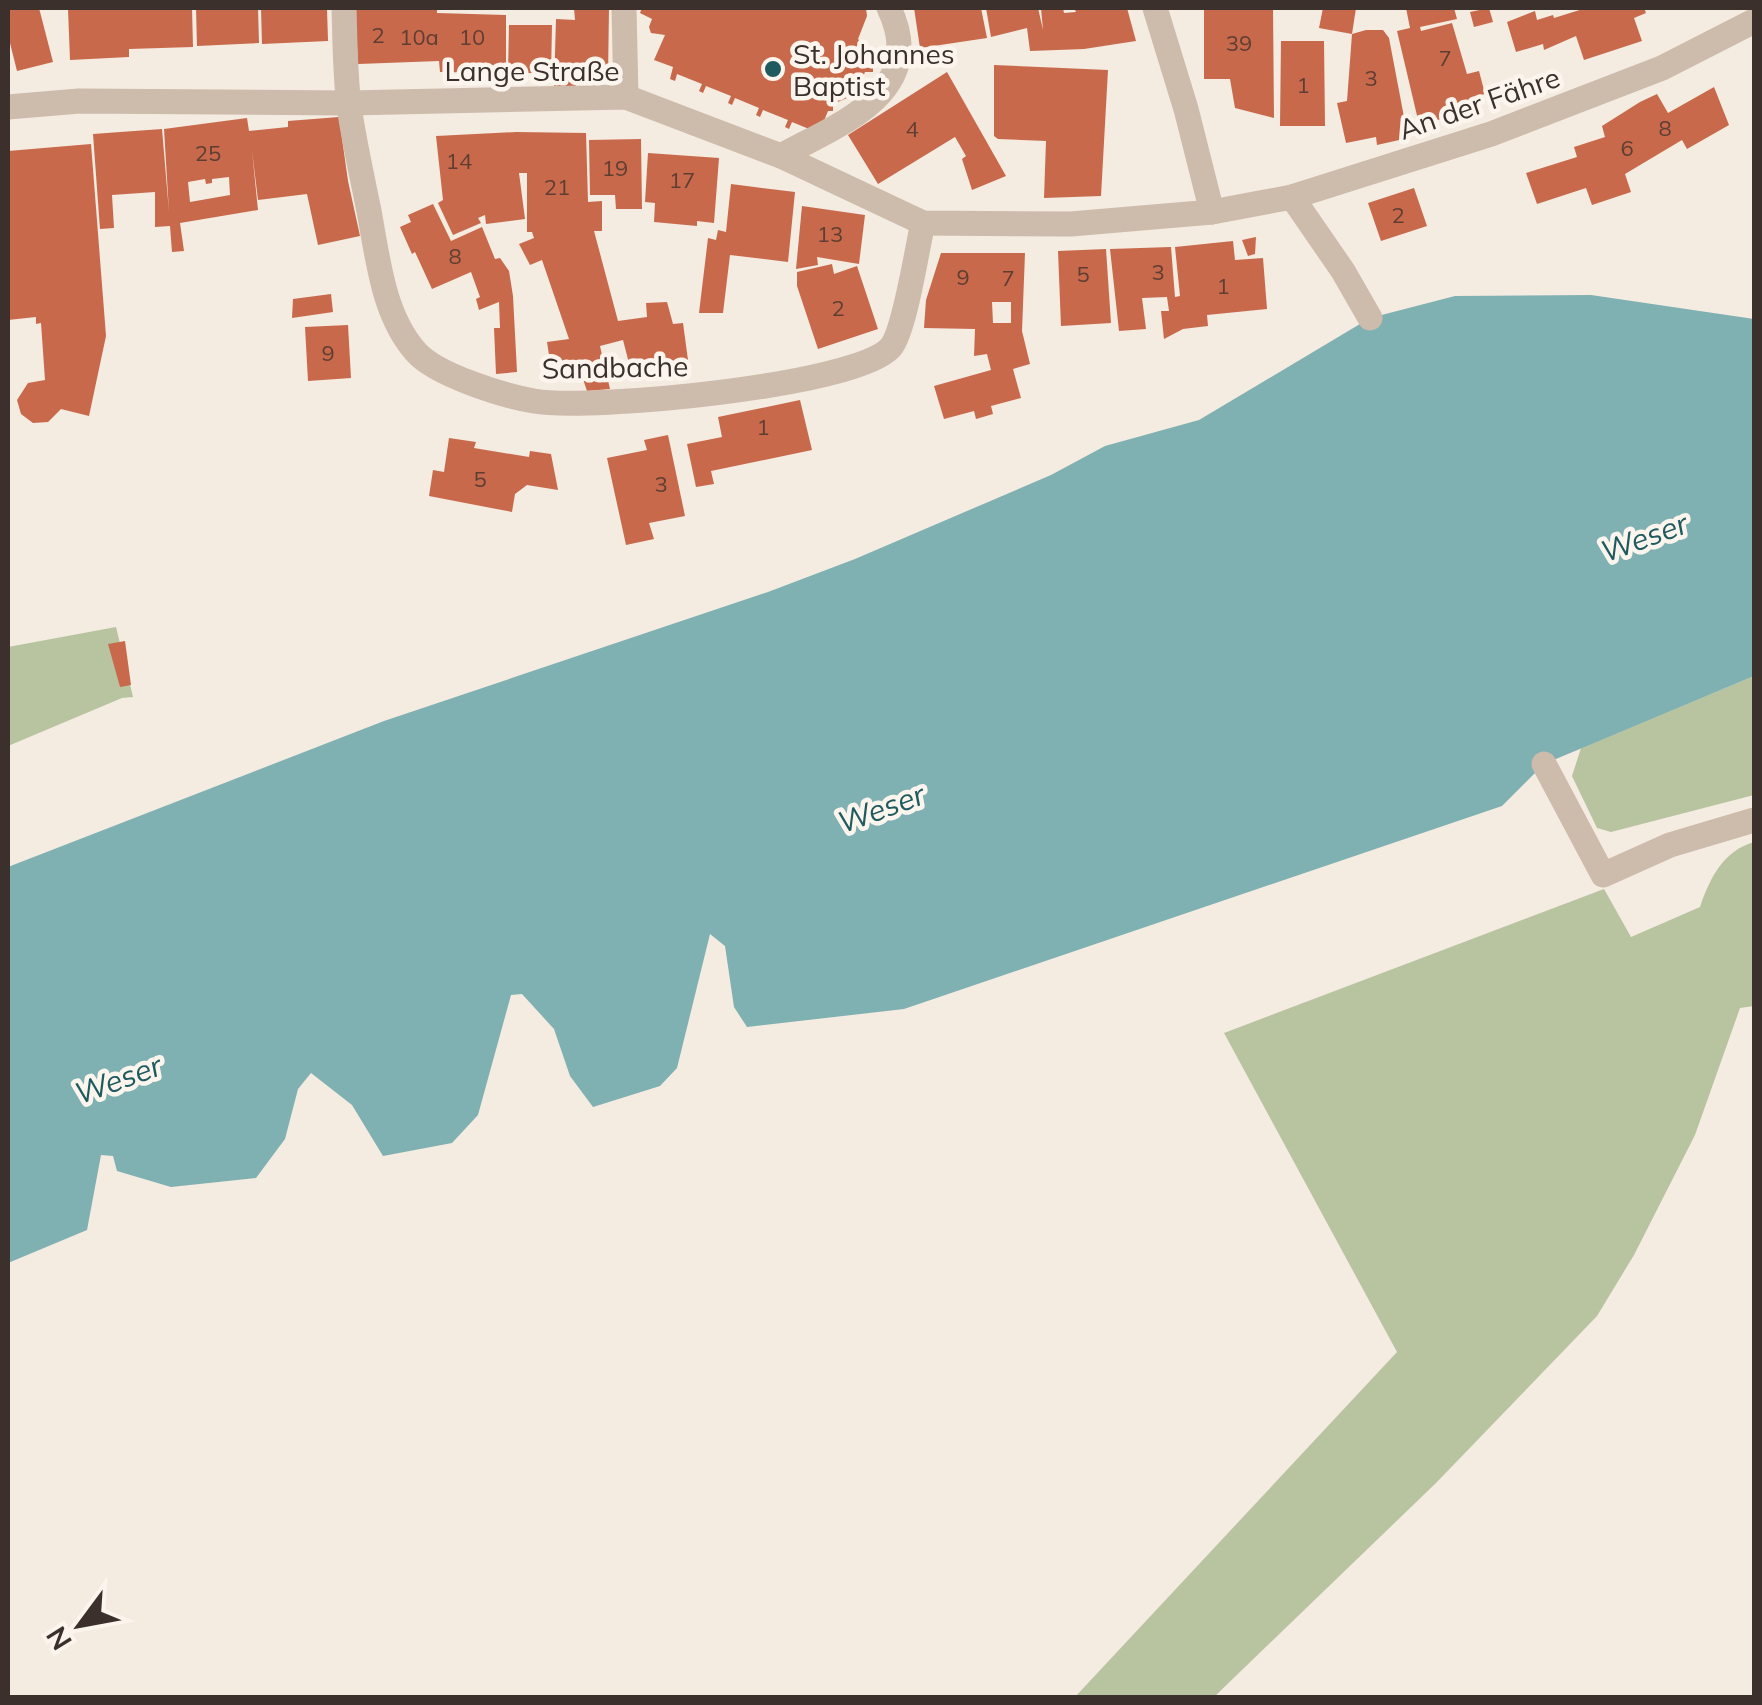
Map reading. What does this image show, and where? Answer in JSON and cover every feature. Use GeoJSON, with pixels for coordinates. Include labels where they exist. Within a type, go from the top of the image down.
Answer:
{"type":"FeatureCollection","features":[{"type":"Feature","properties":{"kind":"street","name":"Sandbache"},"geometry":{"type":"LineString","coordinates":[[344,8],[349,103],[380,270],[395,323],[418,355],[447,374],[536,402],[677,400],[814,377],[859,364],[890,348],[900,326],[923,222]]}},
{"type":"Feature","properties":{"kind":"street"},"geometry":{"type":"LineString","coordinates":[[624,8],[626,97]]}},
{"type":"Feature","properties":{"kind":"street"},"geometry":{"type":"LineString","coordinates":[[781,156],[850,116],[876,98],[894,78],[901,59],[901,38],[889,8]]}},
{"type":"Feature","properties":{"kind":"street"},"geometry":{"type":"LineString","coordinates":[[1155,8],[1212,212]]}},
{"type":"Feature","properties":{"kind":"street","name":"An der Fähre"},"geometry":{"type":"LineString","coordinates":[[1212,212],[1292,197],[1491,134],[1662,68],[1754,21]]}},
{"type":"Feature","properties":{"kind":"street","name":"Lange Straße"},"geometry":{"type":"LineString","coordinates":[[8,106],[79,101],[349,103],[626,97],[781,156],[923,222],[1071,224],[1212,212]]}},
{"type":"Feature","properties":{"kind":"street"},"geometry":{"type":"LineString","coordinates":[[1292,197],[1370,318]]}},
{"type":"Feature","properties":{"kind":"street"},"geometry":{"type":"LineString","coordinates":[[1544,764],[1603,875],[1670,845],[1754,820]]}},
{"type":"Feature","properties":{"kind":"green space"},"geometry":{"type":"Polygon","coordinates":[[[116,627],[133,697],[122,698],[8,746],[8,647],[116,627]]]}},
{"type":"Feature","properties":{"kind":"green space"},"geometry":{"type":"Polygon","coordinates":[[[1754,676],[1754,795],[1611,832],[1597,828],[1572,776],[1581,748],[1754,676]]]}},
{"type":"Feature","properties":{"kind":"green space"},"geometry":{"type":"Polygon","coordinates":[[[1754,842],[1754,1006],[1740,1008],[1695,1135],[1634,1255],[1597,1316],[1436,1483],[1214,1697],[1075,1697],[1397,1352],[1224,1033],[1604,889],[1631,937],[1700,907],[1719,867],[1734,852],[1754,842]]]}},
{"type":"Feature","properties":{"kind":"water","name":"Weser"},"geometry":{"type":"Polygon","coordinates":[[[1591,295],[1754,319],[1754,676],[1544,764],[1502,806],[904,1009],[747,1027],[734,1007],[725,946],[710,934],[677,1068],[660,1086],[593,1107],[570,1076],[554,1029],[522,994],[511,995],[478,1115],[452,1143],[383,1156],[352,1105],[311,1073],[298,1089],[285,1139],[256,1178],[171,1187],[117,1171],[113,1156],[101,1155],[87,1230],[8,1263],[8,867],[384,721],[855,559],[1051,475],[1105,446],[1199,420],[1370,318],[1455,296],[1591,295]]]}},
{"type":"Feature","properties":{"kind":"building"},"geometry":{"type":"Polygon","coordinates":[[[8,8],[39,8],[53,62],[17,71],[8,35],[8,8]]]}},
{"type":"Feature","properties":{"kind":"building"},"geometry":{"type":"Polygon","coordinates":[[[192,8],[193,47],[129,49],[129,57],[70,60],[68,9],[192,8]]]}},
{"type":"Feature","properties":{"kind":"building"},"geometry":{"type":"Polygon","coordinates":[[[196,8],[258,8],[259,43],[197,46],[196,8]]]}},
{"type":"Feature","properties":{"kind":"building"},"geometry":{"type":"Polygon","coordinates":[[[261,8],[327,8],[328,41],[262,44],[261,8]]]}},
{"type":"Feature","properties":{"kind":"building"},"geometry":{"type":"Polygon","coordinates":[[[355,8],[437,8],[437,13],[506,15],[506,73],[440,72],[439,61],[358,64],[355,8]]]}},
{"type":"Feature","properties":{"kind":"building"},"geometry":{"type":"Polygon","coordinates":[[[574,8],[609,8],[608,79],[576,79],[576,88],[554,89],[556,19],[575,20],[574,8]]]}},
{"type":"Feature","properties":{"kind":"building","name":"St. Johannes Baptist"},"geometry":{"type":"Polygon","coordinates":[[[642,8],[866,8],[858,39],[861,42],[856,47],[866,68],[873,67],[873,72],[865,72],[857,92],[862,98],[859,101],[854,95],[833,104],[833,111],[828,111],[819,133],[792,122],[789,129],[785,127],[788,120],[763,110],[760,117],[756,115],[759,108],[735,98],[732,105],[728,103],[731,96],[706,86],[703,93],[699,91],[702,84],[677,74],[675,81],[670,79],[673,67],[654,60],[665,35],[651,33],[652,19],[640,13],[642,8]]]}},
{"type":"Feature","properties":{"kind":"building"},"geometry":{"type":"Polygon","coordinates":[[[914,8],[981,8],[987,38],[920,48],[914,8]]]}},
{"type":"Feature","properties":{"kind":"building"},"geometry":{"type":"Polygon","coordinates":[[[986,8],[1038,8],[1043,30],[1041,8],[1063,8],[1064,13],[1076,12],[1074,8],[1127,8],[1136,41],[1084,49],[1030,51],[1027,28],[991,37],[986,8]]]}},
{"type":"Feature","properties":{"kind":"building"},"geometry":{"type":"Polygon","coordinates":[[[1204,8],[1273,8],[1274,118],[1235,108],[1230,79],[1204,79],[1204,8]]]}},
{"type":"Feature","properties":{"kind":"building"},"geometry":{"type":"Polygon","coordinates":[[[1323,8],[1356,8],[1352,34],[1319,28],[1323,8]]]}},
{"type":"Feature","properties":{"kind":"building"},"geometry":{"type":"Polygon","coordinates":[[[1406,8],[1454,8],[1457,19],[1420,27],[1421,31],[1452,23],[1467,74],[1479,71],[1485,94],[1473,97],[1475,112],[1419,124],[1397,31],[1410,28],[1406,8]]]}},
{"type":"Feature","properties":{"kind":"building"},"geometry":{"type":"Polygon","coordinates":[[[1489,8],[1493,22],[1474,27],[1470,12],[1489,8]]]}},
{"type":"Feature","properties":{"kind":"building"},"geometry":{"type":"Polygon","coordinates":[[[1586,8],[1644,8],[1646,13],[1634,18],[1642,41],[1584,60],[1576,36],[1544,50],[1543,44],[1516,52],[1507,22],[1535,11],[1537,20],[1586,8]]]}},
{"type":"Feature","properties":{"kind":"building"},"geometry":{"type":"Polygon","coordinates":[[[509,25],[552,25],[551,73],[508,73],[509,25]]]}},
{"type":"Feature","properties":{"kind":"building"},"geometry":{"type":"Polygon","coordinates":[[[1383,30],[1389,38],[1408,138],[1377,145],[1376,137],[1346,143],[1337,103],[1347,101],[1352,34],[1383,30]]]}},
{"type":"Feature","properties":{"kind":"building"},"geometry":{"type":"Polygon","coordinates":[[[1281,41],[1324,41],[1325,126],[1280,126],[1281,41]]]}},
{"type":"Feature","properties":{"kind":"building"},"geometry":{"type":"Polygon","coordinates":[[[994,65],[1108,70],[1101,196],[1044,198],[1046,141],[994,136],[994,65]]]}},
{"type":"Feature","properties":{"kind":"building"},"geometry":{"type":"Polygon","coordinates":[[[947,72],[1006,176],[972,190],[962,159],[966,156],[955,137],[878,184],[848,135],[947,72]]]}},
{"type":"Feature","properties":{"kind":"building"},"geometry":{"type":"Polygon","coordinates":[[[1714,87],[1729,125],[1687,149],[1682,140],[1625,174],[1631,192],[1592,205],[1586,188],[1537,204],[1526,173],[1577,157],[1574,147],[1605,137],[1602,126],[1657,94],[1668,113],[1714,87]]]}},
{"type":"Feature","properties":{"kind":"building"},"geometry":{"type":"Polygon","coordinates":[[[339,117],[360,236],[318,245],[307,194],[258,200],[252,151],[258,210],[180,223],[184,251],[172,252],[170,226],[155,227],[155,192],[112,195],[114,228],[100,229],[93,134],[162,129],[169,212],[164,129],[247,118],[249,131],[288,127],[288,121],[339,117]],[[229,177],[212,179],[212,183],[206,184],[205,179],[188,182],[190,202],[230,195],[229,177]]]}},
{"type":"Feature","properties":{"kind":"building"},"geometry":{"type":"Polygon","coordinates":[[[586,133],[588,202],[602,201],[602,231],[594,231],[618,321],[647,317],[646,303],[667,302],[673,324],[683,323],[688,360],[630,367],[623,340],[600,346],[610,389],[587,391],[582,376],[552,375],[547,342],[569,339],[542,260],[530,265],[519,244],[534,238],[532,232],[527,232],[527,173],[519,173],[525,219],[486,224],[485,215],[478,218],[481,223],[453,235],[438,203],[443,200],[436,136],[586,133]]]}},
{"type":"Feature","properties":{"kind":"building"},"geometry":{"type":"Polygon","coordinates":[[[641,139],[642,209],[616,209],[615,195],[590,195],[589,140],[641,139]]]}},
{"type":"Feature","properties":{"kind":"building"},"geometry":{"type":"Polygon","coordinates":[[[91,144],[106,336],[89,416],[61,409],[48,422],[33,423],[21,414],[17,400],[28,383],[45,380],[41,323],[36,324],[36,317],[8,320],[8,151],[91,144]]]}},
{"type":"Feature","properties":{"kind":"building"},"geometry":{"type":"Polygon","coordinates":[[[648,153],[719,158],[714,223],[697,221],[697,226],[654,222],[655,203],[645,202],[648,153]]]}},
{"type":"Feature","properties":{"kind":"building"},"geometry":{"type":"Polygon","coordinates":[[[731,184],[795,192],[788,262],[730,255],[723,313],[699,313],[708,238],[716,240],[718,230],[726,232],[731,184]]]}},
{"type":"Feature","properties":{"kind":"building"},"geometry":{"type":"Polygon","coordinates":[[[1414,188],[1427,226],[1381,241],[1368,203],[1414,188]]]}},
{"type":"Feature","properties":{"kind":"building"},"geometry":{"type":"Polygon","coordinates":[[[433,204],[451,241],[482,227],[495,259],[500,258],[509,271],[517,372],[496,374],[494,328],[500,328],[499,302],[479,310],[476,299],[480,297],[471,272],[432,289],[415,252],[412,254],[400,227],[411,222],[408,215],[433,204]]]}},
{"type":"Feature","properties":{"kind":"building"},"geometry":{"type":"Polygon","coordinates":[[[802,206],[865,215],[859,264],[817,257],[818,265],[796,269],[802,206]]]}},
{"type":"Feature","properties":{"kind":"building"},"geometry":{"type":"Polygon","coordinates":[[[1256,237],[1255,254],[1248,256],[1242,240],[1256,237]]]}},
{"type":"Feature","properties":{"kind":"building"},"geometry":{"type":"Polygon","coordinates":[[[1233,241],[1235,260],[1263,258],[1267,309],[1207,315],[1208,326],[1183,329],[1164,339],[1161,311],[1169,311],[1167,297],[1142,298],[1146,329],[1119,331],[1110,249],[1171,247],[1175,297],[1180,296],[1175,247],[1233,241]]]}},
{"type":"Feature","properties":{"kind":"building"},"geometry":{"type":"Polygon","coordinates":[[[1106,249],[1111,323],[1061,326],[1058,251],[1106,249]]]}},
{"type":"Feature","properties":{"kind":"building"},"geometry":{"type":"Polygon","coordinates":[[[941,253],[1025,253],[1022,331],[1030,364],[1013,369],[1021,398],[991,406],[993,414],[976,419],[974,411],[944,419],[934,386],[991,370],[987,354],[974,356],[975,329],[924,328],[926,300],[941,253]],[[992,302],[993,323],[1011,323],[1011,302],[992,302]]]}},
{"type":"Feature","properties":{"kind":"building"},"geometry":{"type":"Polygon","coordinates":[[[832,264],[834,274],[857,266],[878,329],[818,349],[797,286],[797,272],[832,264]]]}},
{"type":"Feature","properties":{"kind":"building"},"geometry":{"type":"Polygon","coordinates":[[[331,294],[333,312],[292,318],[293,299],[331,294]]]}},
{"type":"Feature","properties":{"kind":"building"},"geometry":{"type":"Polygon","coordinates":[[[348,325],[351,378],[308,381],[305,327],[348,325]]]}},
{"type":"Feature","properties":{"kind":"building"},"geometry":{"type":"Polygon","coordinates":[[[800,400],[812,450],[711,471],[714,484],[696,487],[687,444],[722,437],[718,417],[800,400]]]}},
{"type":"Feature","properties":{"kind":"building"},"geometry":{"type":"Polygon","coordinates":[[[668,435],[685,516],[649,523],[654,539],[626,545],[607,458],[647,450],[644,440],[668,435]]]}},
{"type":"Feature","properties":{"kind":"building"},"geometry":{"type":"Polygon","coordinates":[[[449,438],[476,442],[474,448],[529,457],[530,451],[551,454],[558,490],[527,485],[515,494],[512,512],[429,496],[433,470],[444,472],[449,438]]]}},
{"type":"Feature","properties":{"kind":"building"},"geometry":{"type":"Polygon","coordinates":[[[125,641],[131,685],[120,687],[108,644],[125,641]]]}},
{"type":"Feature","properties":{"kind":"place","name":"St. Johannes Baptist"},"geometry":{"type":"Point","coordinates":[773,69]}}]}
